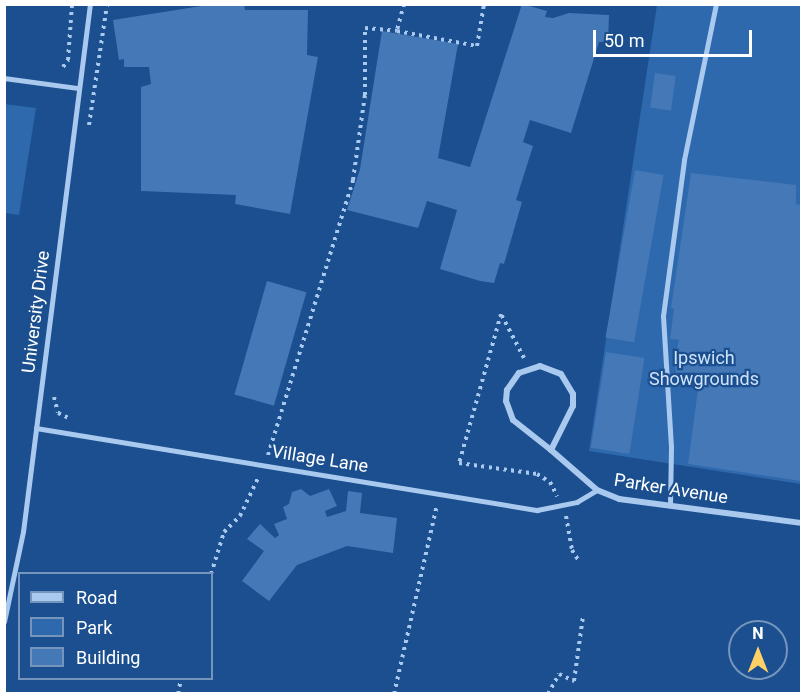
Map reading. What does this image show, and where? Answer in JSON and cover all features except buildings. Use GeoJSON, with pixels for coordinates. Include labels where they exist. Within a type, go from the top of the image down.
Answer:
{"type":"FeatureCollection","features":[{"type":"Feature","properties":{"kind":"street","name":"Parker Avenue"},"geometry":{"type":"LineString","coordinates":[[551,450],[573,405],[573,394],[569,383],[551,368],[528,368],[519,373],[507,390],[508,411],[513,420],[597,490],[619,499],[801,523]]}},
{"type":"Feature","properties":{"kind":"lane","name":"University Drive"},"geometry":{"type":"LineString","coordinates":[[4,622],[23,532],[90,4]]}},
{"type":"Feature","properties":{"kind":"lane"},"geometry":{"type":"LineString","coordinates":[[670,505],[671,447],[663,316],[684,160],[716,4]]}},
{"type":"Feature","properties":{"kind":"lane"},"geometry":{"type":"LineString","coordinates":[[4,78],[78,88]]}},
{"type":"Feature","properties":{"kind":"lane","name":"Village Lane"},"geometry":{"type":"LineString","coordinates":[[36,428],[440,492],[537,510],[577,502],[597,490]]}},
{"type":"Feature","properties":{"kind":"path"},"geometry":{"type":"LineString","coordinates":[[63,67],[68,60],[72,4]]}},
{"type":"Feature","properties":{"kind":"path"},"geometry":{"type":"LineString","coordinates":[[397,31],[404,4]]}},
{"type":"Feature","properties":{"kind":"path"},"geometry":{"type":"LineString","coordinates":[[211,572],[224,532],[240,516],[265,464],[352,180],[365,95],[364,28],[397,31],[477,46],[484,4]]}},
{"type":"Feature","properties":{"kind":"path"},"geometry":{"type":"LineString","coordinates":[[394,693],[440,492]]}},
{"type":"Feature","properties":{"kind":"path"},"geometry":{"type":"LineString","coordinates":[[548,693],[559,674],[574,681],[583,616]]}},
{"type":"Feature","properties":{"kind":"green space","name":"Ipswich Showgrounds"},"geometry":{"type":"Polygon","coordinates":[[[657,5],[801,5],[801,484],[589,451],[657,5]]]}},
{"type":"Feature","properties":{"kind":"green space"},"geometry":{"type":"Polygon","coordinates":[[[4,104],[36,108],[19,215],[5,213],[4,104]]]}}]}
